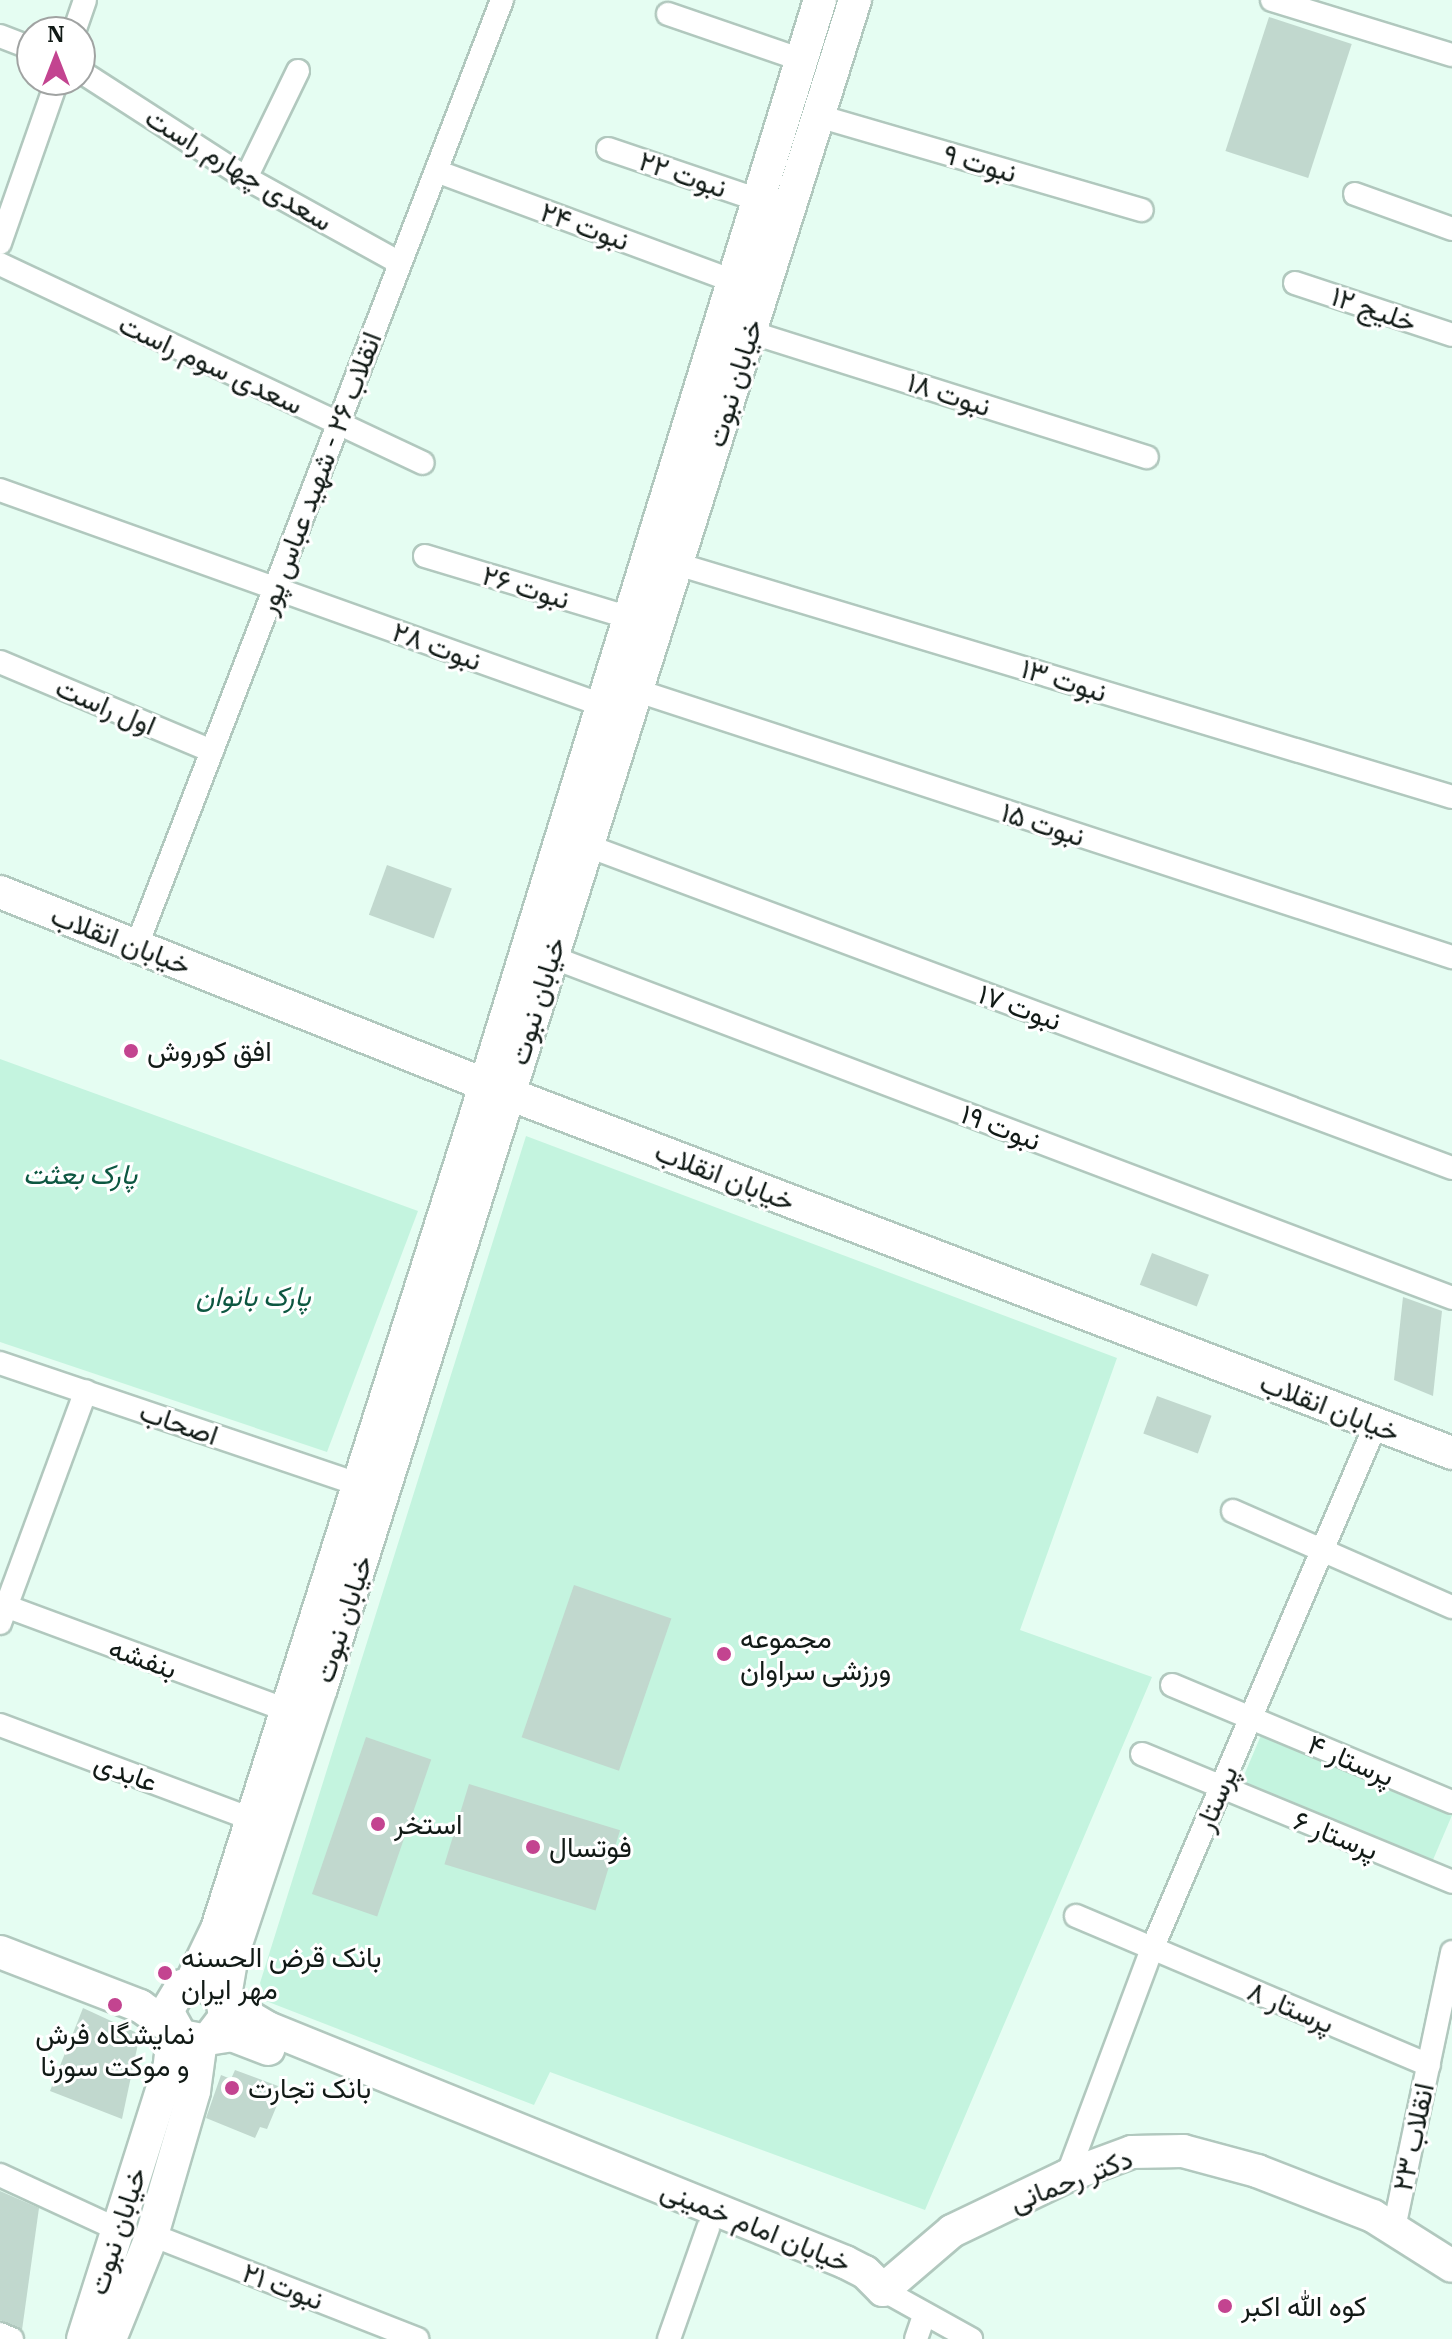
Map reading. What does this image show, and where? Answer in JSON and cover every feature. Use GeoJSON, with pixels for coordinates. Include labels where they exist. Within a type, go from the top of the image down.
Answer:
{"type":"FeatureCollection","features":[{"type":"Feature","properties":{"kind":"main road","name":"خیابان نبوت"},"geometry":{"type":"LineString","coordinates":[[224,2002],[232,1955],[370,1489],[617,697],[677,564],[736,327],[734,281],[820,0]]}},
{"type":"Feature","properties":{"kind":"main road","name":"خیابان نبوت"},"geometry":{"type":"LineString","coordinates":[[496,1088],[549,956],[588,846],[617,697],[627,617],[818,116],[855,0]]}},
{"type":"Feature","properties":{"kind":"main road","name":"خیابان انقلاب"},"geometry":{"type":"LineString","coordinates":[[0,892],[496,1088],[1452,1453]]}},
{"type":"Feature","properties":{"kind":"main road","name":"خیابان نبوت"},"geometry":{"type":"LineString","coordinates":[[186,1984],[212,1944],[286,1710],[370,1489]]}},
{"type":"Feature","properties":{"kind":"main road"},"geometry":{"type":"LineString","coordinates":[[0,1930],[148,1990],[186,1984],[211,1986],[224,2002],[224,2022],[195,2036],[167,2011],[186,1984]]}},
{"type":"Feature","properties":{"kind":"main road","name":"خیابان امام خمینی"},"geometry":{"type":"LineString","coordinates":[[0,1952],[140,2006],[195,2036],[222,2034],[250,2042],[711,2218]]}},
{"type":"Feature","properties":{"kind":"main road","name":"خیابان امام خمینی"},"geometry":{"type":"LineString","coordinates":[[224,2002],[268,2028],[711,2218],[848,2285],[883,2290]]}},
{"type":"Feature","properties":{"kind":"main road","name":"خیابان نبوت"},"geometry":{"type":"LineString","coordinates":[[83,2339],[169,2068],[195,2036]]}},
{"type":"Feature","properties":{"kind":"main road","name":"خیابان نبوت"},"geometry":{"type":"LineString","coordinates":[[110,2339],[152,2235],[194,2091],[195,2036]]}},
{"type":"Feature","properties":{"kind":"main road","name":"دکتر رحمانی"},"geometry":{"type":"LineString","coordinates":[[883,2290],[952,2231],[1067,2176],[1132,2152],[1183,2151],[1257,2171],[1394,2228],[1452,2266]]}},
{"type":"Feature","properties":{"kind":"street","name":"انقلاب ۲۶ - شهید عباس پور"},"geometry":{"type":"LineString","coordinates":[[137,945],[502,0]]}},
{"type":"Feature","properties":{"kind":"street"},"geometry":{"type":"LineString","coordinates":[[1272,0],[1452,55]]}},
{"type":"Feature","properties":{"kind":"street"},"geometry":{"type":"LineString","coordinates":[[668,14],[802,60]]}},
{"type":"Feature","properties":{"kind":"street"},"geometry":{"type":"LineString","coordinates":[[246,178],[298,71]]}},
{"type":"Feature","properties":{"kind":"street","name":"سعدی چهارم راست"},"geometry":{"type":"LineString","coordinates":[[96,81],[246,178],[400,263]]}},
{"type":"Feature","properties":{"kind":"street"},"geometry":{"type":"LineString","coordinates":[[0,243],[51,96]]}},
{"type":"Feature","properties":{"kind":"street","name":"نبوت ۹"},"geometry":{"type":"LineString","coordinates":[[818,116],[1142,210]]}},
{"type":"Feature","properties":{"kind":"street","name":"نبوت ۲۲"},"geometry":{"type":"LineString","coordinates":[[608,149],[759,200]]}},
{"type":"Feature","properties":{"kind":"street","name":"نبوت ۲۴"},"geometry":{"type":"LineString","coordinates":[[436,171],[734,281]]}},
{"type":"Feature","properties":{"kind":"street"},"geometry":{"type":"LineString","coordinates":[[1355,194],[1452,229]]}},
{"type":"Feature","properties":{"kind":"street","name":"سعدی سوم راست"},"geometry":{"type":"LineString","coordinates":[[0,264],[422,463]]}},
{"type":"Feature","properties":{"kind":"street","name":"خلیج ۱۲"},"geometry":{"type":"LineString","coordinates":[[1295,283],[1452,335]]}},
{"type":"Feature","properties":{"kind":"street","name":"نبوت ۱۸"},"geometry":{"type":"LineString","coordinates":[[736,327],[1147,457]]}},
{"type":"Feature","properties":{"kind":"street","name":"نبوت ۲۸"},"geometry":{"type":"LineString","coordinates":[[0,490],[275,588],[617,697]]}},
{"type":"Feature","properties":{"kind":"street","name":"نبوت ۲۶"},"geometry":{"type":"LineString","coordinates":[[425,556],[627,617]]}},
{"type":"Feature","properties":{"kind":"street","name":"نبوت ۱۳"},"geometry":{"type":"LineString","coordinates":[[677,564],[1452,797]]}},
{"type":"Feature","properties":{"kind":"street","name":"اول راست"},"geometry":{"type":"LineString","coordinates":[[0,662],[212,751]]}},
{"type":"Feature","properties":{"kind":"street","name":"نبوت ۱۵"},"geometry":{"type":"LineString","coordinates":[[617,697],[1452,957]]}},
{"type":"Feature","properties":{"kind":"street","name":"نبوت ۱۷"},"geometry":{"type":"LineString","coordinates":[[588,846],[1452,1168]]}},
{"type":"Feature","properties":{"kind":"street","name":"نبوت ۱۹"},"geometry":{"type":"LineString","coordinates":[[549,956],[1452,1298]]}},
{"type":"Feature","properties":{"kind":"street","name":"اصحاب"},"geometry":{"type":"LineString","coordinates":[[0,1363],[370,1489]]}},
{"type":"Feature","properties":{"kind":"street"},"geometry":{"type":"LineString","coordinates":[[2,1611],[86,1391]]}},
{"type":"Feature","properties":{"kind":"street","name":"پرستار"},"geometry":{"type":"LineString","coordinates":[[1067,2176],[1152,1949],[1376,1424]]}},
{"type":"Feature","properties":{"kind":"street"},"geometry":{"type":"LineString","coordinates":[[1233,1511],[1452,1607]]}},
{"type":"Feature","properties":{"kind":"street","name":"بنفشه"},"geometry":{"type":"LineString","coordinates":[[2,1611],[286,1710]]}},
{"type":"Feature","properties":{"kind":"street","name":"پرستار ۴"},"geometry":{"type":"LineString","coordinates":[[1172,1685],[1452,1802]]}},
{"type":"Feature","properties":{"kind":"street","name":"عابدی"},"geometry":{"type":"LineString","coordinates":[[0,1725],[252,1819]]}},
{"type":"Feature","properties":{"kind":"street","name":"پرستار ۶"},"geometry":{"type":"LineString","coordinates":[[1142,1754],[1452,1882]]}},
{"type":"Feature","properties":{"kind":"street","name":"پرستار ۸"},"geometry":{"type":"LineString","coordinates":[[1076,1916],[1429,2065]]}},
{"type":"Feature","properties":{"kind":"street","name":"انقلاب ۲۳"},"geometry":{"type":"LineString","coordinates":[[1394,2228],[1452,1952]]}},
{"type":"Feature","properties":{"kind":"street"},"geometry":{"type":"LineString","coordinates":[[0,2175],[117,2229]]}},
{"type":"Feature","properties":{"kind":"street"},"geometry":{"type":"LineString","coordinates":[[669,2339],[711,2218]]}},
{"type":"Feature","properties":{"kind":"street","name":"نبوت ۲۱"},"geometry":{"type":"LineString","coordinates":[[152,2235],[415,2338]]}},
{"type":"Feature","properties":{"kind":"street"},"geometry":{"type":"LineString","coordinates":[[883,2290],[924,2316],[971,2339]]}},
{"type":"Feature","properties":{"kind":"street"},"geometry":{"type":"LineString","coordinates":[[916,2339],[924,2316]]}},
{"type":"Feature","properties":{"kind":"street"},"geometry":{"type":"LineString","coordinates":[[0,2334],[12,2339]]}},
{"type":"Feature","properties":{"kind":"green space","name":"پارک بانوان"},"geometry":{"type":"Polygon","coordinates":[[[0,1059],[418,1211],[327,1452],[0,1342],[0,1059]]]}},
{"type":"Feature","properties":{"kind":"green space","name":"مجموعه ورزشی سراوان"},"geometry":{"type":"Polygon","coordinates":[[[526,1136],[1117,1358],[1020,1630],[1152,1677],[925,2210],[550,2072],[534,2105],[266,2001],[260,1983],[526,1136]]]}},
{"type":"Feature","properties":{"kind":"green space"},"geometry":{"type":"Polygon","coordinates":[[[1262,1733],[1452,1814],[1430,1866],[1240,1785],[1262,1733]]]}},
{"type":"Feature","properties":{"kind":"building"},"geometry":{"type":"Polygon","coordinates":[[[1269,17],[1352,44],[1308,178],[1225,151],[1269,17]]]}},
{"type":"Feature","properties":{"kind":"building"},"geometry":{"type":"Polygon","coordinates":[[[387,865],[452,889],[434,938],[369,915],[387,865]]]}},
{"type":"Feature","properties":{"kind":"building"},"geometry":{"type":"Polygon","coordinates":[[[1152,1253],[1209,1275],[1197,1307],[1140,1285],[1152,1253]]]}},
{"type":"Feature","properties":{"kind":"building"},"geometry":{"type":"Polygon","coordinates":[[[1403,1297],[1442,1311],[1433,1396],[1394,1380],[1403,1297]]]}},
{"type":"Feature","properties":{"kind":"building"},"geometry":{"type":"Polygon","coordinates":[[[1157,1396],[1212,1416],[1198,1453],[1143,1434],[1157,1396]]]}},
{"type":"Feature","properties":{"kind":"building"},"geometry":{"type":"Polygon","coordinates":[[[574,1585],[671,1619],[619,1771],[522,1737],[574,1585]]]}},
{"type":"Feature","properties":{"kind":"building"},"geometry":{"type":"Polygon","coordinates":[[[366,1737],[431,1759],[377,1916],[312,1894],[366,1737]]]}},
{"type":"Feature","properties":{"kind":"building","name":"فوتسال"},"geometry":{"type":"Polygon","coordinates":[[[469,1784],[620,1830],[596,1911],[444,1864],[469,1784]]]}},
{"type":"Feature","properties":{"kind":"building"},"geometry":{"type":"Polygon","coordinates":[[[83,2008],[135,2032],[139,2039],[122,2119],[50,2091],[83,2008]]]}},
{"type":"Feature","properties":{"kind":"building"},"geometry":{"type":"Polygon","coordinates":[[[235,2070],[278,2086],[274,2096],[280,2098],[267,2129],[260,2127],[255,2138],[206,2118],[221,2075],[231,2079],[235,2070]]]}},
{"type":"Feature","properties":{"kind":"building"},"geometry":{"type":"Polygon","coordinates":[[[0,2191],[39,2208],[22,2330],[0,2320],[0,2191]]]}},
{"type":"Feature","properties":{"kind":"place","name":"افق کوروش"},"geometry":{"type":"Point","coordinates":[131,1051]}},
{"type":"Feature","properties":{"kind":"place","name":"مجموعه ورزشی سراوان"},"geometry":{"type":"Point","coordinates":[724,1654]}},
{"type":"Feature","properties":{"kind":"place","name":"استخر"},"geometry":{"type":"Point","coordinates":[378,1824]}},
{"type":"Feature","properties":{"kind":"place","name":"فوتسال"},"geometry":{"type":"Point","coordinates":[533,1847]}},
{"type":"Feature","properties":{"kind":"place","name":"بانک قرض الحسنه مهر ایران"},"geometry":{"type":"Point","coordinates":[165,1973]}},
{"type":"Feature","properties":{"kind":"place","name":"نمایشگاه فرش و موکت سورنا"},"geometry":{"type":"Point","coordinates":[115,2005]}},
{"type":"Feature","properties":{"kind":"place","name":"بانک تجارت"},"geometry":{"type":"Point","coordinates":[232,2088]}},
{"type":"Feature","properties":{"kind":"place","name":"کوه الله اکبر"},"geometry":{"type":"Point","coordinates":[1225,2306]}},
{"type":"Feature","properties":{"kind":"park label","name":"پارک بعثت"},"geometry":{"type":"Point","coordinates":[80,1174]}}]}
